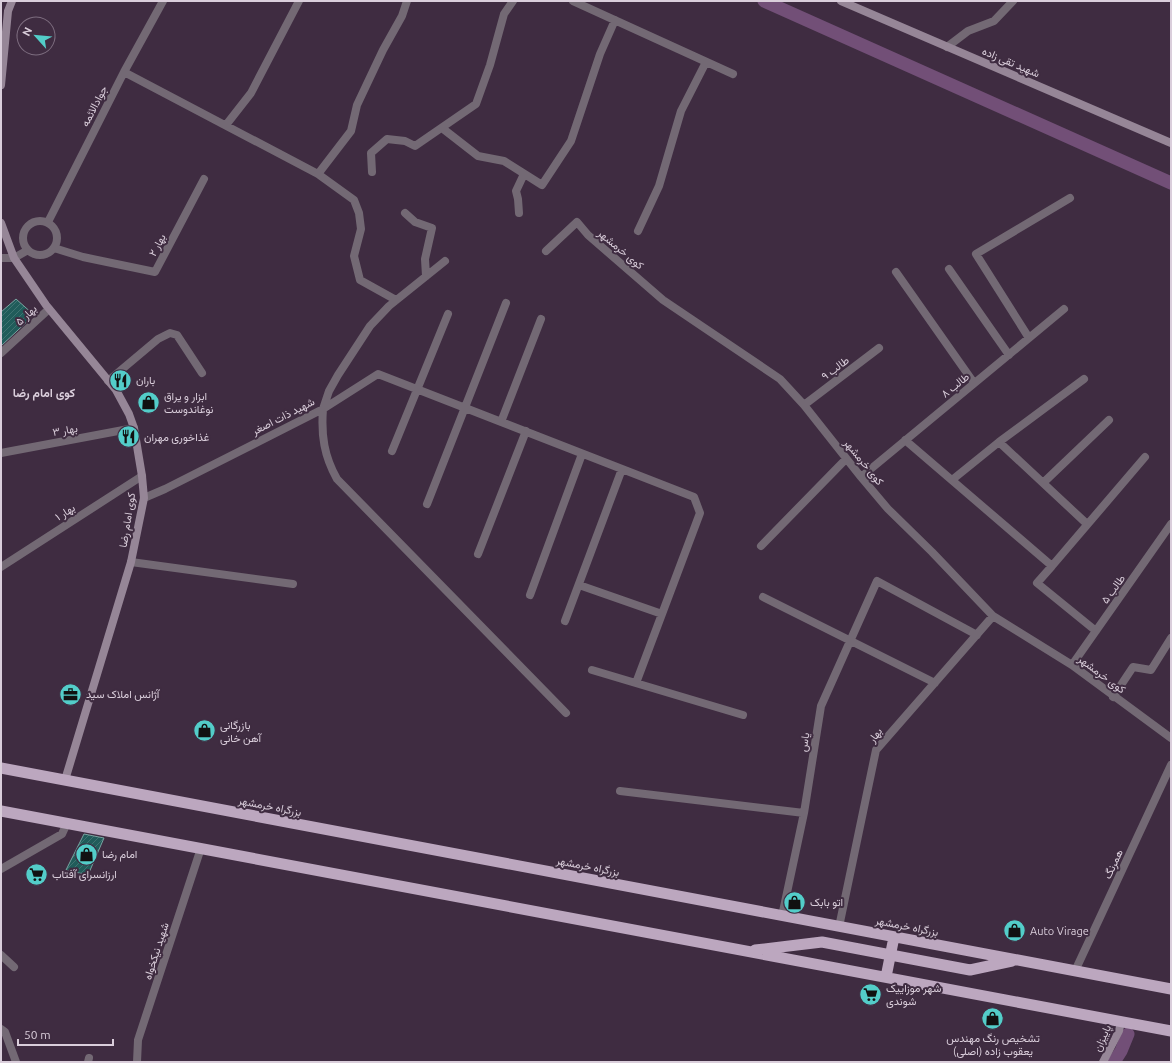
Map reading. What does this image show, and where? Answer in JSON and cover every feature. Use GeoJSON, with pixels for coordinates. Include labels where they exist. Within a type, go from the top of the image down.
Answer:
{"type":"FeatureCollection","features":[{"type":"Feature","properties":{"kind":"highway","name":"بزرگراه خرمشهر"},"geometry":{"type":"LineString","coordinates":[[1,768],[1171,989]]}},
{"type":"Feature","properties":{"kind":"highway"},"geometry":{"type":"LineString","coordinates":[[1,811],[1171,1031]]}},
{"type":"Feature","properties":{"kind":"highway"},"geometry":{"type":"LineString","coordinates":[[886,977],[894,937]]}},
{"type":"Feature","properties":{"kind":"highway"},"geometry":{"type":"LineString","coordinates":[[745,951],[818,942],[970,970],[1017,960]]}},
{"type":"Feature","properties":{"kind":"main road"},"geometry":{"type":"LineString","coordinates":[[1,85],[5,10],[12,1]]}},
{"type":"Feature","properties":{"kind":"main road","name":"شهید تقی زاده"},"geometry":{"type":"LineString","coordinates":[[841,1],[856,4],[947,47],[1171,143]]}},
{"type":"Feature","properties":{"kind":"main road","name":"کوی امام رضا"},"geometry":{"type":"LineString","coordinates":[[1,223],[14,258],[49,309],[116,390],[129,414],[134,428],[142,476],[144,498],[131,562],[65,780]]}},
{"type":"Feature","properties":{"kind":"main road","name":"پاییزان"},"geometry":{"type":"LineString","coordinates":[[1103,1062],[1119,1031],[1121,1022]]}},
{"type":"Feature","properties":{"kind":"street","name":"جوادالائمه"},"geometry":{"type":"LineString","coordinates":[[48,222],[124,72],[163,1]]}},
{"type":"Feature","properties":{"kind":"street"},"geometry":{"type":"LineString","coordinates":[[226,125],[251,93],[299,1]]}},
{"type":"Feature","properties":{"kind":"street"},"geometry":{"type":"LineString","coordinates":[[318,174],[351,131],[357,105],[383,50],[402,16],[407,1]]}},
{"type":"Feature","properties":{"kind":"street"},"geometry":{"type":"LineString","coordinates":[[372,172],[371,153],[387,139],[406,141],[415,146],[476,104],[490,65],[504,14],[512,1]]}},
{"type":"Feature","properties":{"kind":"street"},"geometry":{"type":"LineString","coordinates":[[573,1],[733,74]]}},
{"type":"Feature","properties":{"kind":"street"},"geometry":{"type":"LineString","coordinates":[[947,47],[968,31],[994,21],[1013,1]]}},
{"type":"Feature","properties":{"kind":"street"},"geometry":{"type":"LineString","coordinates":[[442,128],[478,156],[504,161],[542,185],[571,141],[600,54],[614,20]]}},
{"type":"Feature","properties":{"kind":"street"},"geometry":{"type":"LineString","coordinates":[[638,232],[659,186],[681,111],[706,62]]}},
{"type":"Feature","properties":{"kind":"street"},"geometry":{"type":"LineString","coordinates":[[124,72],[318,174],[354,200],[359,213],[361,230],[354,256],[360,280],[396,300]]}},
{"type":"Feature","properties":{"kind":"street"},"geometry":{"type":"LineString","coordinates":[[519,213],[516,191],[524,174]]}},
{"type":"Feature","properties":{"kind":"street","name":"بهار ۲"},"geometry":{"type":"LineString","coordinates":[[54,248],[83,257],[154,272],[204,179]]}},
{"type":"Feature","properties":{"kind":"street"},"geometry":{"type":"LineString","coordinates":[[1029,338],[976,254],[1070,198]]}},
{"type":"Feature","properties":{"kind":"street"},"geometry":{"type":"LineString","coordinates":[[405,213],[415,222],[432,228],[424,259],[426,276]]}},
{"type":"Feature","properties":{"kind":"street"},"geometry":{"type":"LineString","coordinates":[[38,220],[48,222],[55,229],[57,239],[54,248],[46,254],[36,255],[28,250],[23,242],[23,232],[29,224],[38,220]]}},
{"type":"Feature","properties":{"kind":"street","name":"کوی خرمشهر"},"geometry":{"type":"LineString","coordinates":[[546,251],[577,222],[588,235],[663,300],[780,379],[804,405],[846,459],[888,509],[932,552],[993,616],[1072,665],[1113,697],[1171,738]]}},
{"type":"Feature","properties":{"kind":"street"},"geometry":{"type":"LineString","coordinates":[[1,258],[14,258],[28,250]]}},
{"type":"Feature","properties":{"kind":"street","name":"شهید ذات اصغر"},"geometry":{"type":"LineString","coordinates":[[144,498],[324,409],[329,390],[370,326],[389,306],[445,261]]}},
{"type":"Feature","properties":{"kind":"street"},"geometry":{"type":"LineString","coordinates":[[949,269],[1009,355]]}},
{"type":"Feature","properties":{"kind":"street"},"geometry":{"type":"LineString","coordinates":[[896,272],[974,384]]}},
{"type":"Feature","properties":{"kind":"street"},"geometry":{"type":"LineString","coordinates":[[427,504],[506,303]]}},
{"type":"Feature","properties":{"kind":"street","name":"بهار ۵"},"geometry":{"type":"LineString","coordinates":[[1,353],[49,309]]}},
{"type":"Feature","properties":{"kind":"street","name":"طالب ۸"},"geometry":{"type":"LineString","coordinates":[[861,477],[1064,309]]}},
{"type":"Feature","properties":{"kind":"street"},"geometry":{"type":"LineString","coordinates":[[392,452],[448,314]]}},
{"type":"Feature","properties":{"kind":"street"},"geometry":{"type":"LineString","coordinates":[[501,422],[541,319]]}},
{"type":"Feature","properties":{"kind":"street"},"geometry":{"type":"LineString","coordinates":[[108,381],[158,339],[170,333],[178,335],[202,373]]}},
{"type":"Feature","properties":{"kind":"street","name":"طالب ۹"},"geometry":{"type":"LineString","coordinates":[[804,405],[879,348]]}},
{"type":"Feature","properties":{"kind":"street"},"geometry":{"type":"LineString","coordinates":[[566,713],[337,478],[330,466],[323,440],[322,428],[324,409],[378,374],[694,497],[700,513],[636,683]]}},
{"type":"Feature","properties":{"kind":"street"},"geometry":{"type":"LineString","coordinates":[[952,480],[999,442],[1084,379]]}},
{"type":"Feature","properties":{"kind":"street"},"geometry":{"type":"LineString","coordinates":[[1043,484],[1109,420]]}},
{"type":"Feature","properties":{"kind":"street","name":"بهار ۳"},"geometry":{"type":"LineString","coordinates":[[1,453],[134,428]]}},
{"type":"Feature","properties":{"kind":"street"},"geometry":{"type":"LineString","coordinates":[[478,554],[526,432]]}},
{"type":"Feature","properties":{"kind":"street"},"geometry":{"type":"LineString","coordinates":[[905,440],[1052,566]]}},
{"type":"Feature","properties":{"kind":"street"},"geometry":{"type":"LineString","coordinates":[[999,442],[1087,524]]}},
{"type":"Feature","properties":{"kind":"street"},"geometry":{"type":"LineString","coordinates":[[530,595],[582,454]]}},
{"type":"Feature","properties":{"kind":"street"},"geometry":{"type":"LineString","coordinates":[[1096,631],[1037,583],[1145,457]]}},
{"type":"Feature","properties":{"kind":"street"},"geometry":{"type":"LineString","coordinates":[[761,546],[846,459]]}},
{"type":"Feature","properties":{"kind":"street"},"geometry":{"type":"LineString","coordinates":[[566,621],[622,469]]}},
{"type":"Feature","properties":{"kind":"street","name":"بهار ۱"},"geometry":{"type":"LineString","coordinates":[[1,567],[142,476]]}},
{"type":"Feature","properties":{"kind":"street","name":"طالب ۵"},"geometry":{"type":"LineString","coordinates":[[1072,665],[1171,524]]}},
{"type":"Feature","properties":{"kind":"street"},"geometry":{"type":"LineString","coordinates":[[131,562],[293,584]]}},
{"type":"Feature","properties":{"kind":"street","name":"یاس"},"geometry":{"type":"LineString","coordinates":[[782,916],[804,813],[822,706],[849,640],[877,581],[976,635]]}},
{"type":"Feature","properties":{"kind":"street"},"geometry":{"type":"LineString","coordinates":[[579,585],[662,614]]}},
{"type":"Feature","properties":{"kind":"street"},"geometry":{"type":"LineString","coordinates":[[763,597],[935,682]]}},
{"type":"Feature","properties":{"kind":"street","name":"بهار"},"geometry":{"type":"LineString","coordinates":[[839,926],[876,750],[993,616]]}},
{"type":"Feature","properties":{"kind":"street"},"geometry":{"type":"LineString","coordinates":[[1113,697],[1133,667],[1151,670],[1171,638]]}},
{"type":"Feature","properties":{"kind":"street"},"geometry":{"type":"LineString","coordinates":[[592,670],[743,715]]}},
{"type":"Feature","properties":{"kind":"street","name":"همرنگ"},"geometry":{"type":"LineString","coordinates":[[1075,971],[1171,765]]}},
{"type":"Feature","properties":{"kind":"street"},"geometry":{"type":"LineString","coordinates":[[620,791],[804,813]]}},
{"type":"Feature","properties":{"kind":"street"},"geometry":{"type":"LineString","coordinates":[[1,869],[62,834],[67,823]]}},
{"type":"Feature","properties":{"kind":"street","name":"شهید نیکخواه"},"geometry":{"type":"LineString","coordinates":[[138,1062],[138,1040],[201,848]]}},
{"type":"Feature","properties":{"kind":"street"},"geometry":{"type":"LineString","coordinates":[[1,955],[14,967]]}},
{"type":"Feature","properties":{"kind":"street"},"geometry":{"type":"LineString","coordinates":[[1,1029],[5,1032],[16,1062]]}},
{"type":"Feature","properties":{"kind":"building"},"geometry":{"type":"Polygon","coordinates":[[[16,299],[34,315],[1,346],[1,312],[16,299]]]}},
{"type":"Feature","properties":{"kind":"building","name":"امام رضا"},"geometry":{"type":"Polygon","coordinates":[[[84,834],[104,838],[88,875],[66,870],[84,834]]]}},
{"type":"Feature","properties":{"kind":"waterway"},"geometry":{"type":"LineString","coordinates":[[764,1],[1171,183]]}},
{"type":"Feature","properties":{"kind":"waterway"},"geometry":{"type":"LineString","coordinates":[[1114,1062],[1121,1051],[1128,1034]]}},
{"type":"Feature","properties":{"kind":"place","name":"باران"},"geometry":{"type":"Point","coordinates":[121,380]}},
{"type":"Feature","properties":{"kind":"place","name":"ابزار و یراق نوغاندوست"},"geometry":{"type":"Point","coordinates":[148,402]}},
{"type":"Feature","properties":{"kind":"place","name":"غذاخوری مهران"},"geometry":{"type":"Point","coordinates":[128,437]}},
{"type":"Feature","properties":{"kind":"place","name":"آژانس املاک سید"},"geometry":{"type":"Point","coordinates":[70,694]}},
{"type":"Feature","properties":{"kind":"place","name":"بازرگانی آهن خانی"},"geometry":{"type":"Point","coordinates":[204,731]}},
{"type":"Feature","properties":{"kind":"place","name":"امام رضا"},"geometry":{"type":"Point","coordinates":[86,854]}},
{"type":"Feature","properties":{"kind":"place","name":"ارزانسرای آفتاب"},"geometry":{"type":"Point","coordinates":[37,874]}},
{"type":"Feature","properties":{"kind":"place","name":"اتو بابک"},"geometry":{"type":"Point","coordinates":[795,902]}},
{"type":"Feature","properties":{"kind":"place","name":"Auto Virage"},"geometry":{"type":"Point","coordinates":[1015,931]}},
{"type":"Feature","properties":{"kind":"place","name":"شهر موزاییک شوندی"},"geometry":{"type":"Point","coordinates":[871,994]}},
{"type":"Feature","properties":{"kind":"place","name":"تشخیص رنگ مهندس یعقوب زاده (اصلی)"},"geometry":{"type":"Point","coordinates":[993,1018]}},
{"type":"Feature","properties":{"kind":"district","name":"کوی امام رضا"},"geometry":{"type":"Point","coordinates":[44,392]}}]}
